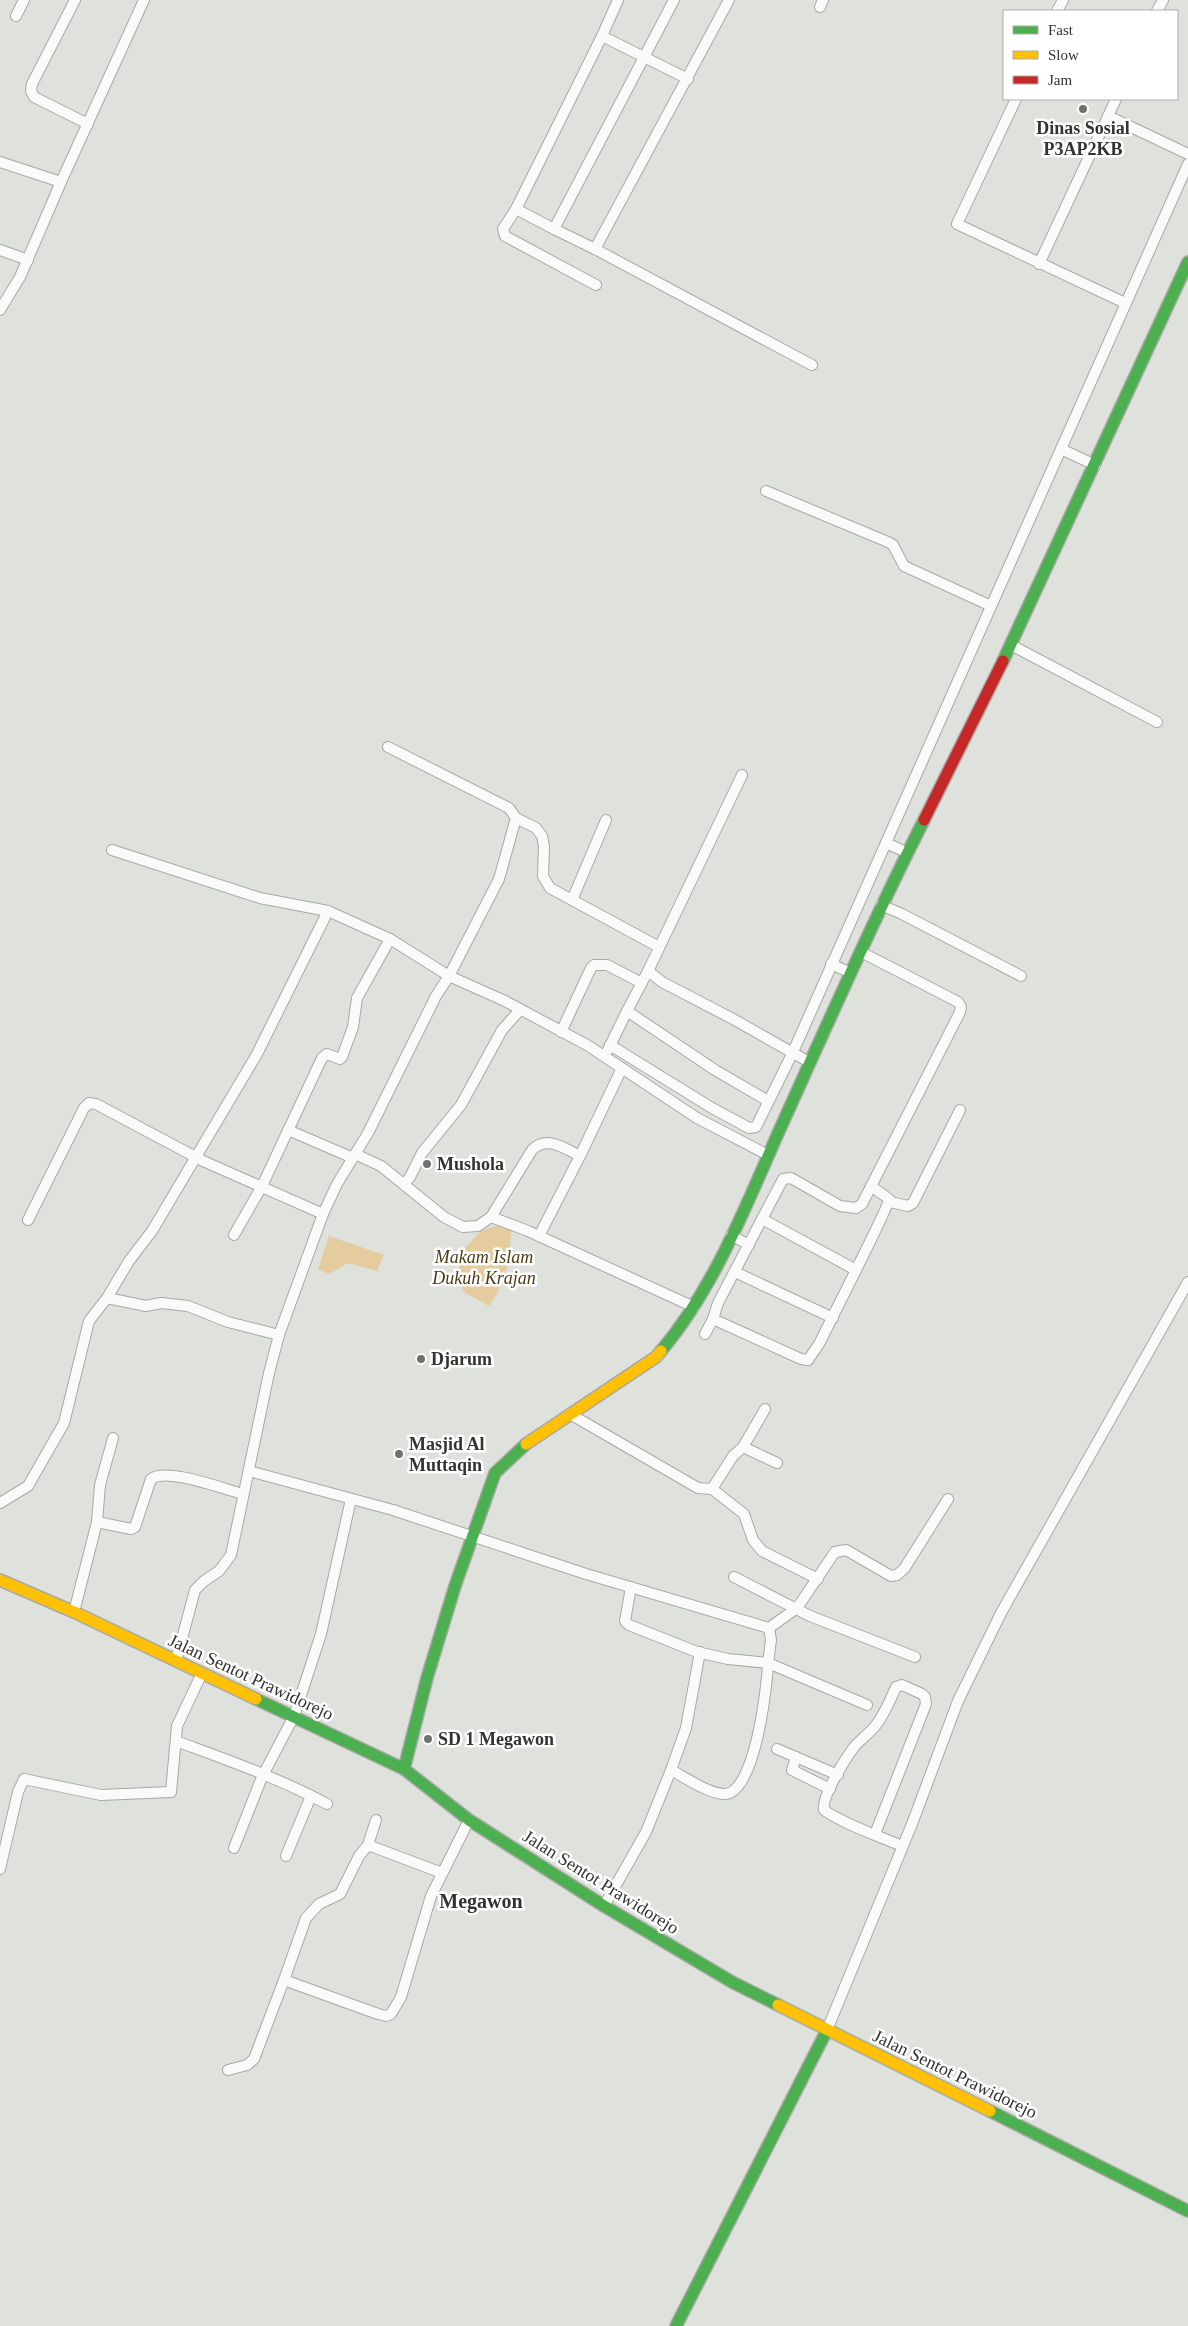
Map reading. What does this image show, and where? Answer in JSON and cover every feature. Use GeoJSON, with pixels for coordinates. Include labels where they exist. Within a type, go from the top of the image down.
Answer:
{"type":"FeatureCollection","features":[{"type":"Feature","properties":{"kind":"street"},"geometry":{"type":"LineString","coordinates":[[16,16],[24,0]]}},
{"type":"Feature","properties":{"kind":"street"},"geometry":{"type":"LineString","coordinates":[[75,0],[32,84],[31,91],[34,97],[88,124]]}},
{"type":"Feature","properties":{"kind":"street"},"geometry":{"type":"LineString","coordinates":[[0,310],[4,298],[28,260],[61,182],[144,0]]}},
{"type":"Feature","properties":{"kind":"street"},"geometry":{"type":"LineString","coordinates":[[596,284],[502,233],[516,209],[618,0]]}},
{"type":"Feature","properties":{"kind":"street"},"geometry":{"type":"LineString","coordinates":[[554,230],[674,0]]}},
{"type":"Feature","properties":{"kind":"street"},"geometry":{"type":"LineString","coordinates":[[595,249],[730,0]]}},
{"type":"Feature","properties":{"kind":"street"},"geometry":{"type":"LineString","coordinates":[[602,36],[688,79]]}},
{"type":"Feature","properties":{"kind":"street"},"geometry":{"type":"LineString","coordinates":[[1016,100],[957,224],[1125,303]]}},
{"type":"Feature","properties":{"kind":"street"},"geometry":{"type":"LineString","coordinates":[[1039,264],[1116,100]]}},
{"type":"Feature","properties":{"kind":"street"},"geometry":{"type":"LineString","coordinates":[[1108,116],[1188,154]]}},
{"type":"Feature","properties":{"kind":"street"},"geometry":{"type":"LineString","coordinates":[[0,162],[61,182]]}},
{"type":"Feature","properties":{"kind":"street"},"geometry":{"type":"LineString","coordinates":[[610,1045],[712,1108],[749,1128],[756,1128],[793,1052],[991,606],[1065,452],[1125,303],[1188,164]]}},
{"type":"Feature","properties":{"kind":"street"},"geometry":{"type":"LineString","coordinates":[[516,209],[812,365]]}},
{"type":"Feature","properties":{"kind":"street"},"geometry":{"type":"LineString","coordinates":[[0,250],[28,260]]}},
{"type":"Feature","properties":{"kind":"street"},"geometry":{"type":"LineString","coordinates":[[404,1769],[427,1678],[489,1486],[501,1466],[518,1450],[656,1357],[682,1326],[694,1307],[754,1190],[809,1062],[851,973],[864,954],[883,906],[908,853],[982,707],[1188,262]]}},
{"type":"Feature","properties":{"kind":"street"},"geometry":{"type":"LineString","coordinates":[[1065,452],[1095,465]]}},
{"type":"Feature","properties":{"kind":"street"},"geometry":{"type":"LineString","coordinates":[[766,491],[888,542],[893,545],[900,562],[904,566],[991,606]]}},
{"type":"Feature","properties":{"kind":"street"},"geometry":{"type":"LineString","coordinates":[[1010,645],[1157,722]]}},
{"type":"Feature","properties":{"kind":"street"},"geometry":{"type":"LineString","coordinates":[[388,747],[509,808],[516,818],[536,828],[542,836],[544,846],[543,876],[550,888],[659,946]]}},
{"type":"Feature","properties":{"kind":"street"},"geometry":{"type":"LineString","coordinates":[[605,1056],[742,775]]}},
{"type":"Feature","properties":{"kind":"street"},"geometry":{"type":"LineString","coordinates":[[176,1661],[195,1590],[218,1571],[231,1555],[279,1335],[323,1214],[337,1184],[368,1134],[436,996],[449,976],[499,879],[516,818]]}},
{"type":"Feature","properties":{"kind":"street"},"geometry":{"type":"LineString","coordinates":[[572,900],[606,820]]}},
{"type":"Feature","properties":{"kind":"street"},"geometry":{"type":"LineString","coordinates":[[886,843],[908,853]]}},
{"type":"Feature","properties":{"kind":"street"},"geometry":{"type":"LineString","coordinates":[[112,850],[260,898],[328,910],[390,939],[449,976],[520,1010],[605,1056],[697,1118],[768,1155]]}},
{"type":"Feature","properties":{"kind":"street"},"geometry":{"type":"LineString","coordinates":[[883,906],[1021,976]]}},
{"type":"Feature","properties":{"kind":"street"},"geometry":{"type":"LineString","coordinates":[[0,1503],[28,1486],[64,1423],[88,1321],[107,1298],[197,1157],[257,1054],[328,910]]}},
{"type":"Feature","properties":{"kind":"street"},"geometry":{"type":"LineString","coordinates":[[234,1235],[262,1186],[322,1058],[327,1054],[340,1059],[342,1057],[353,1027],[357,998],[390,939]]}},
{"type":"Feature","properties":{"kind":"street"},"geometry":{"type":"LineString","coordinates":[[705,1334],[713,1319],[718,1303],[735,1272],[746,1243],[762,1219],[769,1198],[783,1179],[791,1178],[840,1206],[856,1208],[862,1204],[960,1012],[961,1006],[958,1002],[888,964],[864,954]]}},
{"type":"Feature","properties":{"kind":"street"},"geometry":{"type":"LineString","coordinates":[[831,964],[851,973]]}},
{"type":"Feature","properties":{"kind":"street"},"geometry":{"type":"LineString","coordinates":[[561,1032],[594,965],[607,965],[642,983]]}},
{"type":"Feature","properties":{"kind":"street"},"geometry":{"type":"LineString","coordinates":[[648,971],[662,982],[809,1062]]}},
{"type":"Feature","properties":{"kind":"street"},"geometry":{"type":"LineString","coordinates":[[404,1184],[410,1177],[422,1153],[461,1105],[484,1059],[502,1030],[520,1010]]}},
{"type":"Feature","properties":{"kind":"street"},"geometry":{"type":"LineString","coordinates":[[627,1011],[715,1070],[768,1101]]}},
{"type":"Feature","properties":{"kind":"street"},"geometry":{"type":"LineString","coordinates":[[539,1236],[622,1068]]}},
{"type":"Feature","properties":{"kind":"street"},"geometry":{"type":"LineString","coordinates":[[28,1220],[84,1108],[89,1103],[96,1104],[197,1157],[323,1214]]}},
{"type":"Feature","properties":{"kind":"street"},"geometry":{"type":"LineString","coordinates":[[871,1186],[886,1196],[890,1202],[908,1206],[912,1203],[960,1110]]}},
{"type":"Feature","properties":{"kind":"street"},"geometry":{"type":"LineString","coordinates":[[288,1130],[381,1166],[444,1217],[463,1227],[478,1226],[491,1217],[532,1150],[539,1143],[544,1142],[560,1146],[580,1156]]}},
{"type":"Feature","properties":{"kind":"street"},"geometry":{"type":"LineString","coordinates":[[754,1190],[769,1198]]}},
{"type":"Feature","properties":{"kind":"street"},"geometry":{"type":"LineString","coordinates":[[713,1319],[806,1360],[810,1359],[833,1318],[890,1202]]}},
{"type":"Feature","properties":{"kind":"street"},"geometry":{"type":"LineString","coordinates":[[491,1217],[539,1236],[694,1307]]}},
{"type":"Feature","properties":{"kind":"street"},"geometry":{"type":"LineString","coordinates":[[762,1219],[856,1270]]}},
{"type":"Feature","properties":{"kind":"street"},"geometry":{"type":"LineString","coordinates":[[732,1235],[746,1243]]}},
{"type":"Feature","properties":{"kind":"street"},"geometry":{"type":"LineString","coordinates":[[735,1272],[833,1318]]}},
{"type":"Feature","properties":{"kind":"street"},"geometry":{"type":"LineString","coordinates":[[676,2326],[827,2030],[902,1846],[958,1701],[1001,1613],[1188,1282]]}},
{"type":"Feature","properties":{"kind":"street"},"geometry":{"type":"LineString","coordinates":[[107,1298],[146,1306],[161,1303],[188,1306],[228,1322],[279,1335]]}},
{"type":"Feature","properties":{"kind":"street"},"geometry":{"type":"LineString","coordinates":[[712,1489],[733,1456],[743,1447],[765,1409]]}},
{"type":"Feature","properties":{"kind":"street"},"geometry":{"type":"LineString","coordinates":[[570,1414],[698,1488],[712,1489],[744,1514],[756,1546],[818,1579]]}},
{"type":"Feature","properties":{"kind":"street"},"geometry":{"type":"LineString","coordinates":[[74,1612],[97,1522],[100,1485],[114,1438]]}},
{"type":"Feature","properties":{"kind":"street"},"geometry":{"type":"LineString","coordinates":[[743,1447],[777,1463]]}},
{"type":"Feature","properties":{"kind":"street"},"geometry":{"type":"LineString","coordinates":[[249,1471],[351,1499],[769,1628]]}},
{"type":"Feature","properties":{"kind":"street"},"geometry":{"type":"LineString","coordinates":[[97,1522],[131,1529],[135,1527],[152,1479],[156,1476],[170,1474],[243,1494]]}},
{"type":"Feature","properties":{"kind":"street"},"geometry":{"type":"LineString","coordinates":[[234,1848],[264,1774],[294,1716],[321,1634],[351,1499]]}},
{"type":"Feature","properties":{"kind":"street"},"geometry":{"type":"LineString","coordinates":[[769,1628],[797,1608],[835,1552],[843,1549],[891,1576],[897,1576],[904,1569],[948,1500]]}},
{"type":"Feature","properties":{"kind":"street"},"geometry":{"type":"LineString","coordinates":[[734,1577],[834,1626],[915,1657]]}},
{"type":"Feature","properties":{"kind":"street","name":"Jalan Sentot Prawidorejo"},"geometry":{"type":"LineString","coordinates":[[0,1580],[74,1612],[404,1769],[468,1820],[604,1906],[732,1982],[1188,2210]]}},
{"type":"Feature","properties":{"kind":"street"},"geometry":{"type":"LineString","coordinates":[[632,1587],[625,1621],[629,1625],[700,1652],[728,1659],[768,1663],[867,1705]]}},
{"type":"Feature","properties":{"kind":"street"},"geometry":{"type":"LineString","coordinates":[[671,1770],[694,1783],[723,1794],[731,1792],[736,1787],[746,1772],[763,1715],[771,1640],[769,1628]]}},
{"type":"Feature","properties":{"kind":"street"},"geometry":{"type":"LineString","coordinates":[[604,1906],[646,1832],[671,1770],[686,1728],[700,1652]]}},
{"type":"Feature","properties":{"kind":"street"},"geometry":{"type":"LineString","coordinates":[[0,1870],[18,1792],[24,1779],[102,1795],[169,1793],[172,1785],[177,1726],[202,1673]]}},
{"type":"Feature","properties":{"kind":"street"},"geometry":{"type":"LineString","coordinates":[[875,1834],[926,1704],[925,1696],[902,1685],[896,1687],[888,1708],[875,1727],[854,1748],[830,1789],[824,1802],[824,1810],[875,1834],[902,1846]]}},
{"type":"Feature","properties":{"kind":"street"},"geometry":{"type":"LineString","coordinates":[[176,1741],[264,1774],[327,1804]]}},
{"type":"Feature","properties":{"kind":"street"},"geometry":{"type":"LineString","coordinates":[[778,1749],[838,1775]]}},
{"type":"Feature","properties":{"kind":"street"},"geometry":{"type":"LineString","coordinates":[[796,1757],[792,1770],[830,1789]]}},
{"type":"Feature","properties":{"kind":"street"},"geometry":{"type":"LineString","coordinates":[[286,1856],[312,1796]]}},
{"type":"Feature","properties":{"kind":"street"},"geometry":{"type":"LineString","coordinates":[[228,2070],[247,2064],[254,2059],[306,1918],[319,1904],[340,1894],[359,1856],[368,1845],[376,1820]]}},
{"type":"Feature","properties":{"kind":"street"},"geometry":{"type":"LineString","coordinates":[[284,1980],[328,1998],[389,2016],[401,1997],[431,1896],[468,1820]]}},
{"type":"Feature","properties":{"kind":"street"},"geometry":{"type":"LineString","coordinates":[[368,1845],[442,1873]]}},
{"type":"Feature","properties":{"kind":"green space","name":"Makam Islam Dukuh Krajan"},"geometry":{"type":"Polygon","coordinates":[[[500,1225],[512,1227],[508,1259],[504,1277],[496,1296],[489,1306],[464,1292],[457,1275],[464,1249],[481,1231],[500,1225]]]}},
{"type":"Feature","properties":{"kind":"green space"},"geometry":{"type":"Polygon","coordinates":[[[329,1236],[384,1255],[377,1271],[348,1263],[329,1274],[318,1269],[329,1236]]]}},
{"type":"Feature","properties":{"kind":"traffic: fast"},"geometry":{"type":"LineString","coordinates":[[1003,661],[1188,262]]}},
{"type":"Feature","properties":{"kind":"traffic: fast"},"geometry":{"type":"LineString","coordinates":[[661,1351],[698,1300],[742,1216],[850,973],[924,820]]}},
{"type":"Feature","properties":{"kind":"traffic: fast"},"geometry":{"type":"LineString","coordinates":[[404,1769],[427,1678],[455,1586],[495,1473],[526,1444]]}},
{"type":"Feature","properties":{"kind":"traffic: fast"},"geometry":{"type":"LineString","coordinates":[[256,1699],[404,1769],[469,1820],[604,1906],[732,1982],[778,2005]]}},
{"type":"Feature","properties":{"kind":"traffic: fast"},"geometry":{"type":"LineString","coordinates":[[676,2326],[827,2030]]}},
{"type":"Feature","properties":{"kind":"traffic: fast"},"geometry":{"type":"LineString","coordinates":[[990,2111],[1188,2211]]}},
{"type":"Feature","properties":{"kind":"traffic: slow"},"geometry":{"type":"LineString","coordinates":[[526,1444],[656,1357],[661,1351]]}},
{"type":"Feature","properties":{"kind":"traffic: slow"},"geometry":{"type":"LineString","coordinates":[[0,1580],[74,1612],[256,1699]]}},
{"type":"Feature","properties":{"kind":"traffic: slow"},"geometry":{"type":"LineString","coordinates":[[778,2005],[990,2111]]}},
{"type":"Feature","properties":{"kind":"traffic: jam"},"geometry":{"type":"LineString","coordinates":[[924,820],[1003,661]]}},
{"type":"Feature","properties":{"kind":"place","name":"Dinas Sosial P3AP2KB"},"geometry":{"type":"Point","coordinates":[1083,109]}},
{"type":"Feature","properties":{"kind":"place","name":"Mushola"},"geometry":{"type":"Point","coordinates":[427,1164]}},
{"type":"Feature","properties":{"kind":"place","name":"Djarum"},"geometry":{"type":"Point","coordinates":[421,1359]}},
{"type":"Feature","properties":{"kind":"place","name":"Masjid Al Muttaqin"},"geometry":{"type":"Point","coordinates":[399,1454]}},
{"type":"Feature","properties":{"kind":"place","name":"SD 1 Megawon"},"geometry":{"type":"Point","coordinates":[428,1739]}},
{"type":"Feature","properties":{"kind":"district","name":"Megawon"},"geometry":{"type":"Point","coordinates":[481,1901]}}]}
